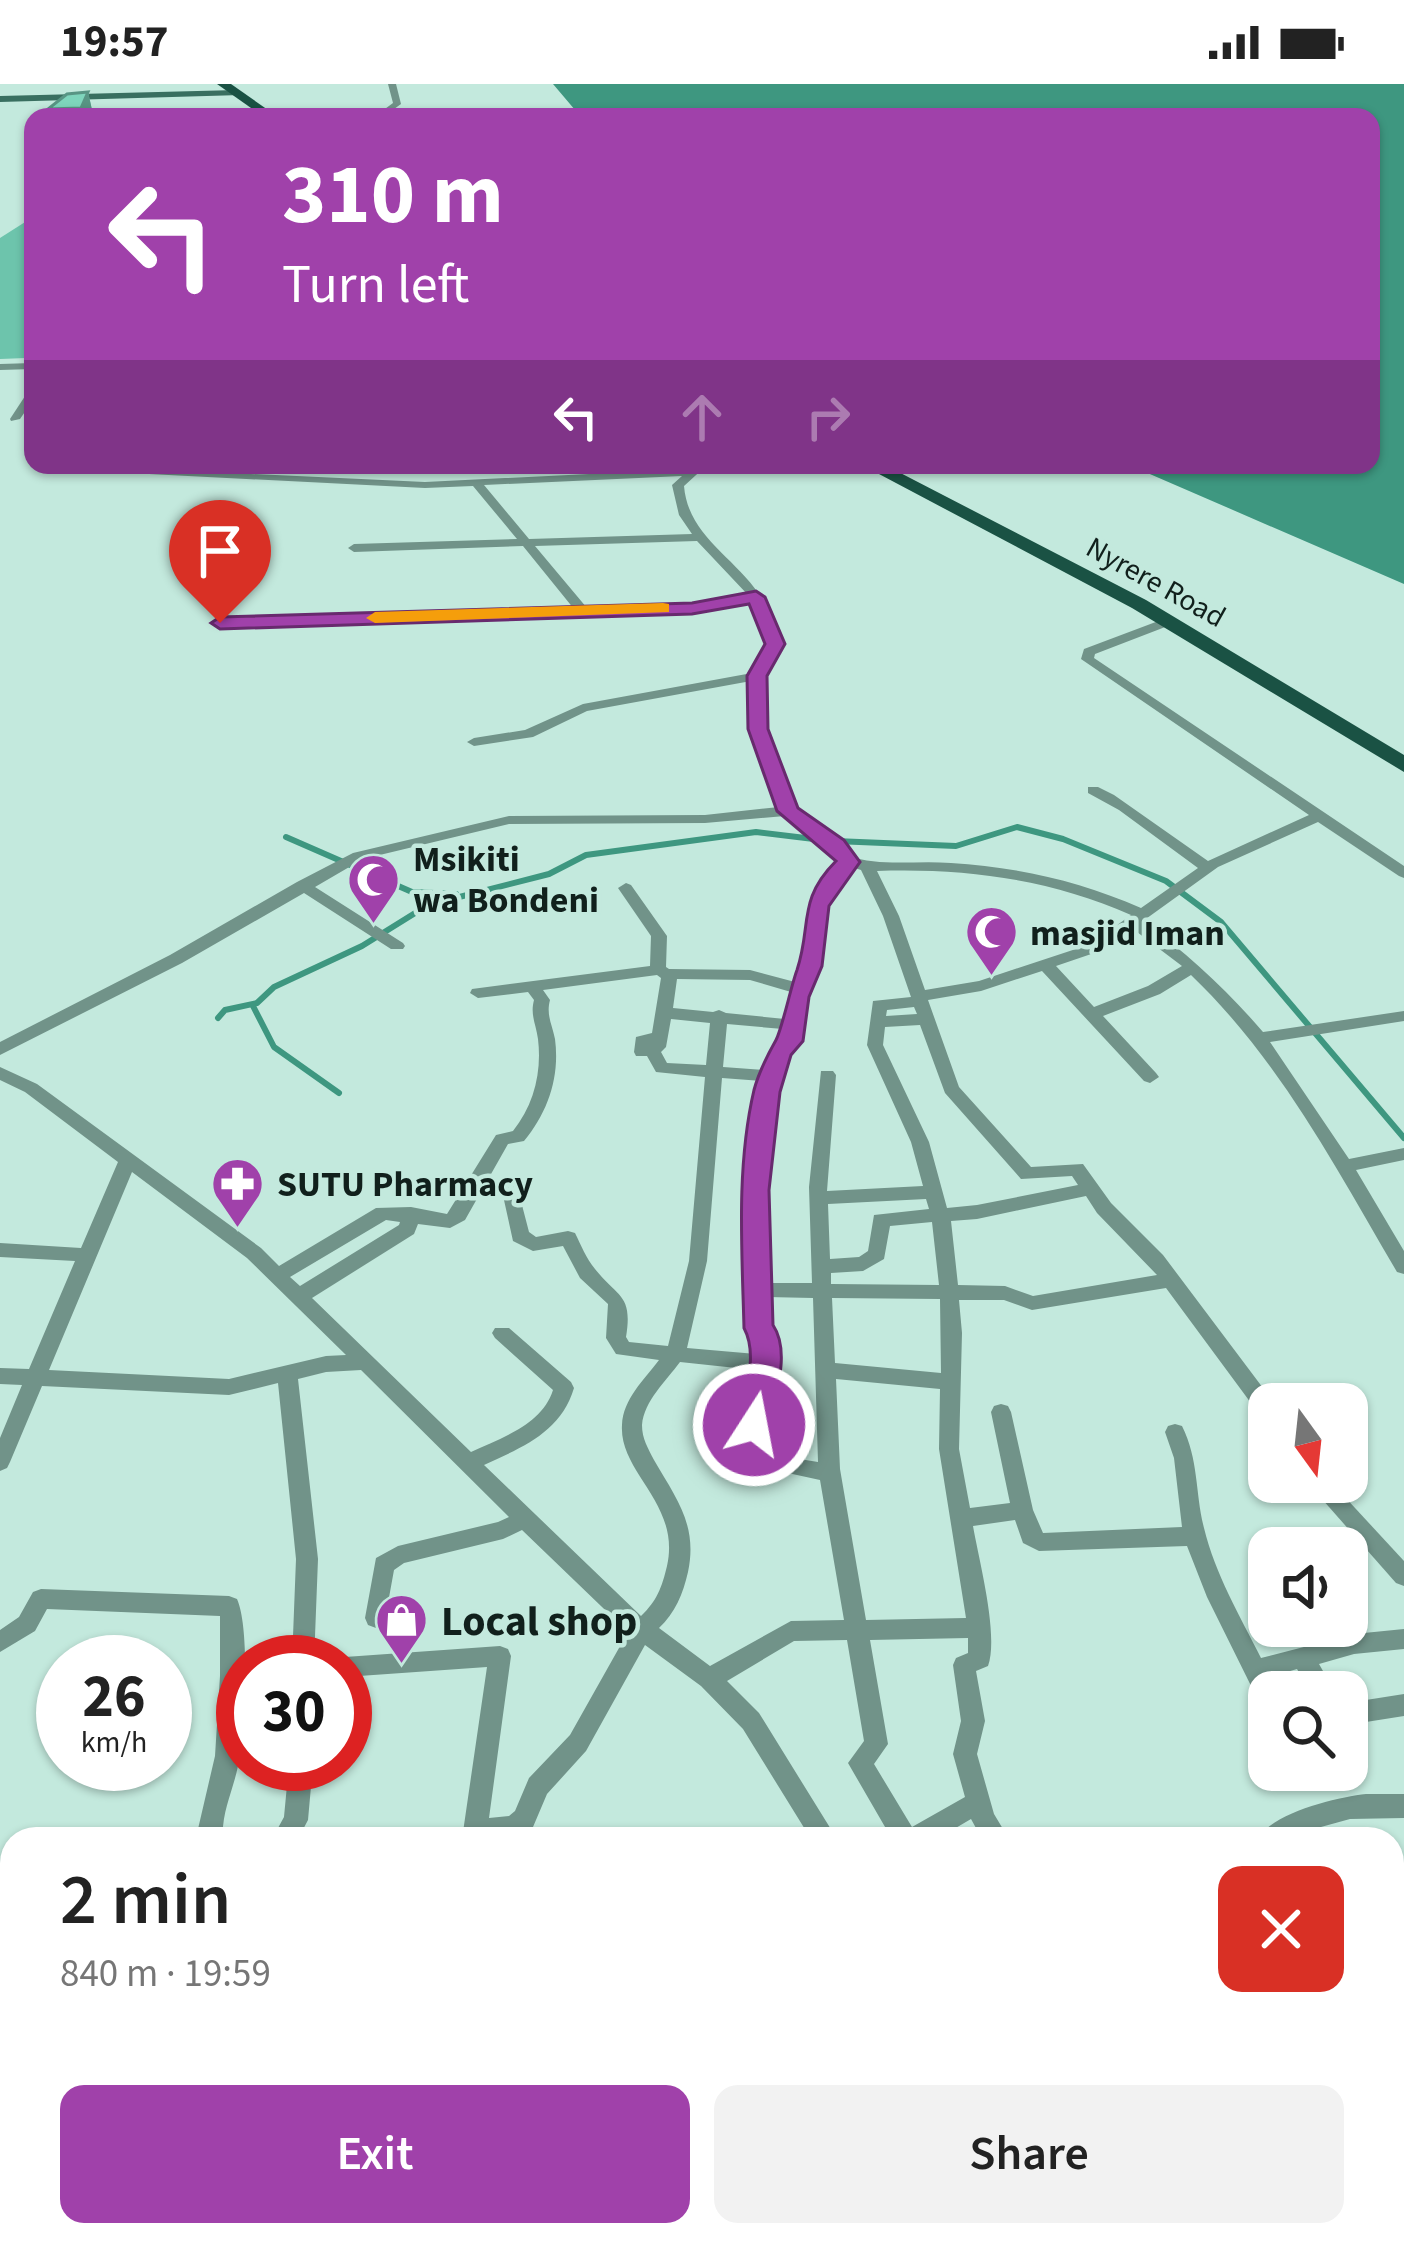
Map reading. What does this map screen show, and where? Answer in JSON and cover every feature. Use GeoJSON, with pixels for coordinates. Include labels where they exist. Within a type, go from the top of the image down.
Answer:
{"type":"FeatureCollection","features":[{"type":"Feature","properties":{"kind":"main road"},"geometry":{"type":"LineString","coordinates":[[220,91],[246,108]]}},
{"type":"Feature","properties":{"kind":"main road"},"geometry":{"type":"LineString","coordinates":[[220,91],[254,108]]}},
{"type":"Feature","properties":{"kind":"main road","name":"Nyrere Road"},"geometry":{"type":"LineString","coordinates":[[888,474],[1169,621],[1404,765]]}},
{"type":"Feature","properties":{"kind":"main road","name":"Nyrere Road"},"geometry":{"type":"LineString","coordinates":[[903,474],[1148,600],[1404,754]]}},
{"type":"Feature","properties":{"kind":"street"},"geometry":{"type":"LineString","coordinates":[[0,99],[163,98],[220,91]]}},
{"type":"Feature","properties":{"kind":"street"},"geometry":{"type":"LineString","coordinates":[[15,419],[24,406]]}},
{"type":"Feature","properties":{"kind":"street"},"geometry":{"type":"LineString","coordinates":[[257,474],[326,484],[476,483],[617,474]]}},
{"type":"Feature","properties":{"kind":"street"},"geometry":{"type":"LineString","coordinates":[[691,474],[677,494],[702,537],[756,597],[775,644],[757,676],[758,729],[788,811],[832,842],[848,862],[867,868],[923,866],[1030,877],[1096,892],[1138,918],[1262,1038],[1346,1166],[1404,1267]]}},
{"type":"Feature","properties":{"kind":"street"},"geometry":{"type":"LineString","coordinates":[[476,483],[583,611]]}},
{"type":"Feature","properties":{"kind":"street"},"geometry":{"type":"LineString","coordinates":[[354,548],[702,537]]}},
{"type":"Feature","properties":{"kind":"street"},"geometry":{"type":"LineString","coordinates":[[220,623],[692,609],[756,597]]}},
{"type":"Feature","properties":{"kind":"street"},"geometry":{"type":"LineString","coordinates":[[1169,621],[1089,652],[1087,659],[1404,873]]}},
{"type":"Feature","properties":{"kind":"street"},"geometry":{"type":"LineString","coordinates":[[473,742],[528,734],[583,708],[757,676]]}},
{"type":"Feature","properties":{"kind":"street"},"geometry":{"type":"LineString","coordinates":[[1093,790],[1140,817],[1174,850],[1208,867]]}},
{"type":"Feature","properties":{"kind":"street"},"geometry":{"type":"LineString","coordinates":[[0,1048],[176,959],[342,864],[509,820],[704,819],[788,811]]}},
{"type":"Feature","properties":{"kind":"street"},"geometry":{"type":"LineString","coordinates":[[991,1827],[978,1802],[965,1754],[973,1721],[964,1665],[980,1659],[979,1628],[949,1449],[950,1291],[933,1192],[899,1087],[875,1045],[881,1003],[922,1005],[1097,947],[1208,867],[1317,817]]}},
{"type":"Feature","properties":{"kind":"street"},"geometry":{"type":"LineString","coordinates":[[829,1473],[781,1464],[755,1432],[766,1363],[755,1190],[772,1076],[794,1024],[810,966],[817,906],[829,882],[848,862]]}},
{"type":"Feature","properties":{"kind":"street"},"geometry":{"type":"LineString","coordinates":[[867,868],[952,1089],[1027,1174],[1074,1167],[1248,1384]]}},
{"type":"Feature","properties":{"kind":"street"},"geometry":{"type":"LineString","coordinates":[[302,885],[397,946]]}},
{"type":"Feature","properties":{"kind":"street"},"geometry":{"type":"LineString","coordinates":[[626,888],[658,936],[664,1013],[656,1045],[662,1068],[772,1076]]}},
{"type":"Feature","properties":{"kind":"street"},"geometry":{"type":"LineString","coordinates":[[1045,964],[1150,1076]]}},
{"type":"Feature","properties":{"kind":"street"},"geometry":{"type":"LineString","coordinates":[[1092,1013],[1154,990],[1191,968]]}},
{"type":"Feature","properties":{"kind":"street"},"geometry":{"type":"LineString","coordinates":[[478,993],[664,972],[750,975],[800,989]]}},
{"type":"Feature","properties":{"kind":"street"},"geometry":{"type":"LineString","coordinates":[[277,1276],[382,1213],[454,1219],[502,1138],[518,1137],[536,1113],[548,1081],[539,1022],[542,1000],[533,988]]}},
{"type":"Feature","properties":{"kind":"street"},"geometry":{"type":"LineString","coordinates":[[664,1013],[794,1024]]}},
{"type":"Feature","properties":{"kind":"street"},"geometry":{"type":"LineString","coordinates":[[514,1827],[524,1819],[538,1786],[578,1743],[642,1629],[668,1601],[680,1557],[678,1522],[633,1441],[632,1422],[637,1404],[676,1353],[698,1261],[719,1015]]}},
{"type":"Feature","properties":{"kind":"street"},"geometry":{"type":"LineString","coordinates":[[1262,1038],[1404,1016]]}},
{"type":"Feature","properties":{"kind":"street"},"geometry":{"type":"LineString","coordinates":[[0,1073],[31,1088],[277,1276],[524,1519],[642,1629],[709,1679],[752,1721],[818,1827]]}},
{"type":"Feature","properties":{"kind":"street"},"geometry":{"type":"LineString","coordinates":[[827,1075],[818,1198],[829,1473],[876,1744],[860,1763],[902,1827]]}},
{"type":"Feature","properties":{"kind":"street"},"geometry":{"type":"LineString","coordinates":[[1346,1166],[1404,1154]]}},
{"type":"Feature","properties":{"kind":"street"},"geometry":{"type":"LineString","coordinates":[[0,1462],[127,1162]]}},
{"type":"Feature","properties":{"kind":"street"},"geometry":{"type":"LineString","coordinates":[[881,1220],[1091,1189]]}},
{"type":"Feature","properties":{"kind":"street"},"geometry":{"type":"LineString","coordinates":[[511,1191],[520,1236],[533,1244],[568,1238],[583,1269],[616,1297],[622,1310],[618,1344],[766,1363]]}},
{"type":"Feature","properties":{"kind":"street"},"geometry":{"type":"LineString","coordinates":[[818,1198],[933,1192]]}},
{"type":"Feature","properties":{"kind":"street"},"geometry":{"type":"LineString","coordinates":[[822,1266],[863,1264],[883,1241],[873,1198]]}},
{"type":"Feature","properties":{"kind":"street"},"geometry":{"type":"LineString","coordinates":[[298,1297],[407,1229],[411,1214]]}},
{"type":"Feature","properties":{"kind":"street"},"geometry":{"type":"LineString","coordinates":[[0,1250],[86,1255]]}},
{"type":"Feature","properties":{"kind":"street"},"geometry":{"type":"LineString","coordinates":[[758,1290],[1005,1293],[1031,1303],[1169,1280]]}},
{"type":"Feature","properties":{"kind":"street"},"geometry":{"type":"LineString","coordinates":[[468,1463],[526,1434],[551,1417],[562,1400],[564,1388],[502,1333]]}},
{"type":"Feature","properties":{"kind":"street"},"geometry":{"type":"LineString","coordinates":[[0,1376],[229,1387],[364,1362]]}},
{"type":"Feature","properties":{"kind":"street"},"geometry":{"type":"LineString","coordinates":[[827,1370],[951,1382]]}},
{"type":"Feature","properties":{"kind":"street"},"geometry":{"type":"LineString","coordinates":[[287,1374],[307,1559],[304,1635]]}},
{"type":"Feature","properties":{"kind":"street"},"geometry":{"type":"LineString","coordinates":[[1001,1412],[1031,1537],[1039,1542],[1195,1536]]}},
{"type":"Feature","properties":{"kind":"street"},"geometry":{"type":"LineString","coordinates":[[1175,1432],[1189,1459],[1187,1505],[1195,1536],[1256,1670],[1354,1644],[1404,1639]]}},
{"type":"Feature","properties":{"kind":"street"},"geometry":{"type":"LineString","coordinates":[[1337,1503],[1404,1576]]}},
{"type":"Feature","properties":{"kind":"street"},"geometry":{"type":"LineString","coordinates":[[962,1518],[1022,1510]]}},
{"type":"Feature","properties":{"kind":"street"},"geometry":{"type":"LineString","coordinates":[[376,1618],[384,1565],[398,1555],[503,1530],[524,1519]]}},
{"type":"Feature","properties":{"kind":"street"},"geometry":{"type":"LineString","coordinates":[[0,1642],[27,1624],[41,1599],[229,1606],[236,1627],[226,1708],[227,1758],[209,1827]]}},
{"type":"Feature","properties":{"kind":"street"},"geometry":{"type":"LineString","coordinates":[[709,1679],[791,1630],[979,1628]]}},
{"type":"Feature","properties":{"kind":"street"},"geometry":{"type":"LineString","coordinates":[[372,1665],[500,1656],[475,1827]]}},
{"type":"Feature","properties":{"kind":"street"},"geometry":{"type":"LineString","coordinates":[[1304,1658],[1311,1671]]}},
{"type":"Feature","properties":{"kind":"street"},"geometry":{"type":"LineString","coordinates":[[1368,1711],[1404,1705]]}},
{"type":"Feature","properties":{"kind":"street"},"geometry":{"type":"LineString","coordinates":[[292,1827],[299,1791]]}},
{"type":"Feature","properties":{"kind":"street"},"geometry":{"type":"LineString","coordinates":[[932,1827],[978,1802]]}},
{"type":"Feature","properties":{"kind":"street"},"geometry":{"type":"LineString","coordinates":[[1292,1827],[1356,1802],[1404,1806]]}},
{"type":"Feature","properties":{"kind":"shaded area"},"geometry":{"type":"Polygon","coordinates":[[[553,84],[1404,84],[1404,584],[1150,474],[1380,474],[1380,108],[573,108],[553,84]]]}},
{"type":"Feature","properties":{"kind":"shaded area"},"geometry":{"type":"Polygon","coordinates":[[[24,223],[24,358],[0,359],[0,238],[24,223]]]}},
{"type":"Feature","properties":{"kind":"building"},"geometry":{"type":"Polygon","coordinates":[[[88,92],[81,108],[49,108],[67,94],[88,92]]]}},
{"type":"Feature","properties":{"kind":"waterway"},"geometry":{"type":"LineString","coordinates":[[835,841],[956,846],[1017,827],[1063,839],[1166,881],[1221,922],[1404,1138]]}},
{"type":"Feature","properties":{"kind":"waterway"},"geometry":{"type":"LineString","coordinates":[[218,1018],[225,1010],[257,1003],[274,987],[362,946],[428,905],[549,874],[586,855],[756,832],[822,840]]}},
{"type":"Feature","properties":{"kind":"waterway"},"geometry":{"type":"LineString","coordinates":[[286,837],[412,892],[456,894]]}},
{"type":"Feature","properties":{"kind":"waterway"},"geometry":{"type":"LineString","coordinates":[[253,1006],[274,1047],[339,1093]]}},
{"type":"Feature","properties":{"kind":"slow traffic"},"geometry":{"type":"LineString","coordinates":[[375,618],[663,608]]}},
{"type":"Feature","properties":{"kind":"place","name":"Msikiti wa Bondeni"},"geometry":{"type":"Point","coordinates":[374,925]}},
{"type":"Feature","properties":{"kind":"place","name":"masjid Iman"},"geometry":{"type":"Point","coordinates":[991,978]}},
{"type":"Feature","properties":{"kind":"place","name":"SUTU Pharmacy"},"geometry":{"type":"Point","coordinates":[238,1229]}},
{"type":"Feature","properties":{"kind":"place","name":"Local shop"},"geometry":{"type":"Point","coordinates":[402,1666]}},
{"type":"Feature","properties":{"kind":"route"},"geometry":{"type":"LineString","coordinates":[[220,623],[692,609],[756,597],[775,644],[757,676],[758,729],[788,811],[836,845],[848,862],[829,882],[825,899],[817,906],[810,966],[797,997],[790,1041],[779,1052],[767,1092],[755,1190],[758,1328],[766,1337],[766,1363],[754,1425]]}}]}
